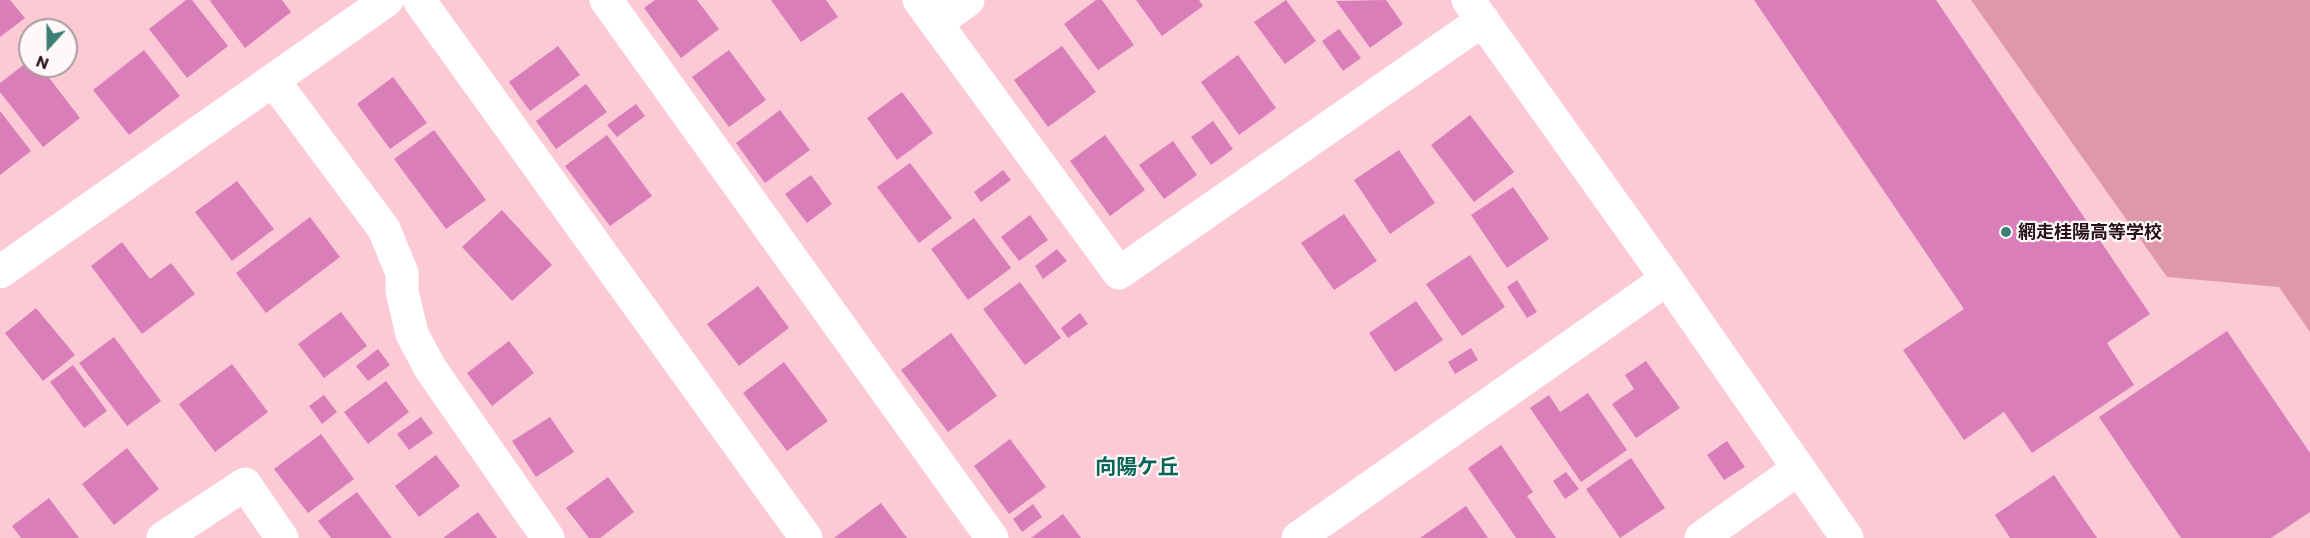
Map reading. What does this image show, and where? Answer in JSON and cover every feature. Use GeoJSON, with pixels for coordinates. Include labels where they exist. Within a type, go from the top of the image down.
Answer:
{"type":"FeatureCollection","features":[{"type":"Feature","properties":{"kind":"street"},"geometry":{"type":"LineString","coordinates":[[4,259],[273,80],[387,0]]}},
{"type":"Feature","properties":{"kind":"street"},"geometry":{"type":"LineString","coordinates":[[419,0],[806,538]]}},
{"type":"Feature","properties":{"kind":"street"},"geometry":{"type":"LineString","coordinates":[[606,0],[992,538]]}},
{"type":"Feature","properties":{"kind":"street"},"geometry":{"type":"LineString","coordinates":[[968,0],[927,12],[1119,273],[1475,10],[1667,279],[1846,538]]}},
{"type":"Feature","properties":{"kind":"street"},"geometry":{"type":"LineString","coordinates":[[273,80],[384,229],[402,273],[402,291],[412,334],[430,368],[548,538]]}},
{"type":"Feature","properties":{"kind":"street"},"geometry":{"type":"LineString","coordinates":[[1298,538],[1667,279]]}},
{"type":"Feature","properties":{"kind":"street"},"geometry":{"type":"LineString","coordinates":[[1701,538],[1798,469]]}},
{"type":"Feature","properties":{"kind":"street"},"geometry":{"type":"LineString","coordinates":[[163,538],[245,484],[282,538]]}},
{"type":"Feature","properties":{"kind":"shaded area"},"geometry":{"type":"Polygon","coordinates":[[[1971,0],[2310,0],[2310,332],[2279,287],[2167,277],[1971,0]]]}},
{"type":"Feature","properties":{"kind":"building"},"geometry":{"type":"Polygon","coordinates":[[[0,0],[10,0],[25,18],[18,18],[18,23],[0,37],[0,0]]]}},
{"type":"Feature","properties":{"kind":"building"},"geometry":{"type":"Polygon","coordinates":[[[186,0],[192,0],[228,46],[187,78],[149,29],[186,0]]]}},
{"type":"Feature","properties":{"kind":"building"},"geometry":{"type":"Polygon","coordinates":[[[211,0],[282,0],[291,12],[245,48],[211,0]]]}},
{"type":"Feature","properties":{"kind":"building"},"geometry":{"type":"Polygon","coordinates":[[[655,0],[697,0],[719,29],[681,58],[644,8],[655,0]]]}},
{"type":"Feature","properties":{"kind":"building"},"geometry":{"type":"Polygon","coordinates":[[[771,0],[826,0],[838,17],[801,42],[771,0]]]}},
{"type":"Feature","properties":{"kind":"building"},"geometry":{"type":"Polygon","coordinates":[[[1096,0],[1102,0],[1134,45],[1098,70],[1064,24],[1096,0]]]}},
{"type":"Feature","properties":{"kind":"building"},"geometry":{"type":"Polygon","coordinates":[[[1136,0],[1199,0],[1203,6],[1162,36],[1136,0]]]}},
{"type":"Feature","properties":{"kind":"building"},"geometry":{"type":"Polygon","coordinates":[[[1286,0],[1316,41],[1285,64],[1254,22],[1286,0]]]}},
{"type":"Feature","properties":{"kind":"building"},"geometry":{"type":"Polygon","coordinates":[[[1386,0],[1403,24],[1370,48],[1336,1],[1386,0]]]}},
{"type":"Feature","properties":{"kind":"building"},"geometry":{"type":"Polygon","coordinates":[[[1754,0],[1936,0],[2150,314],[2107,343],[2134,385],[2032,453],[2004,412],[1964,440],[1903,350],[1964,309],[1754,0]]]}},
{"type":"Feature","properties":{"kind":"building"},"geometry":{"type":"Polygon","coordinates":[[[1339,29],[1361,58],[1343,71],[1322,41],[1339,29]]]}},
{"type":"Feature","properties":{"kind":"building"},"geometry":{"type":"Polygon","coordinates":[[[558,46],[580,75],[530,111],[509,82],[558,46]]]}},
{"type":"Feature","properties":{"kind":"building"},"geometry":{"type":"Polygon","coordinates":[[[1062,46],[1096,92],[1048,127],[1014,80],[1062,46]]]}},
{"type":"Feature","properties":{"kind":"building"},"geometry":{"type":"Polygon","coordinates":[[[144,50],[180,96],[129,135],[93,90],[144,50]]]}},
{"type":"Feature","properties":{"kind":"building"},"geometry":{"type":"Polygon","coordinates":[[[729,50],[766,100],[729,127],[692,77],[729,50]]]}},
{"type":"Feature","properties":{"kind":"building"},"geometry":{"type":"Polygon","coordinates":[[[1238,55],[1276,108],[1239,135],[1201,82],[1238,55]]]}},
{"type":"Feature","properties":{"kind":"building"},"geometry":{"type":"Polygon","coordinates":[[[18,69],[18,78],[49,78],[80,118],[43,147],[0,92],[0,83],[18,69]]]}},
{"type":"Feature","properties":{"kind":"building"},"geometry":{"type":"Polygon","coordinates":[[[393,77],[427,123],[390,149],[357,104],[393,77]]]}},
{"type":"Feature","properties":{"kind":"building"},"geometry":{"type":"Polygon","coordinates":[[[586,84],[607,112],[556,149],[536,121],[586,84]]]}},
{"type":"Feature","properties":{"kind":"building"},"geometry":{"type":"Polygon","coordinates":[[[902,92],[933,133],[897,160],[867,118],[902,92]]]}},
{"type":"Feature","properties":{"kind":"building"},"geometry":{"type":"Polygon","coordinates":[[[636,104],[645,116],[617,137],[607,125],[636,104]]]}},
{"type":"Feature","properties":{"kind":"building"},"geometry":{"type":"Polygon","coordinates":[[[780,110],[810,150],[765,183],[736,143],[780,110]]]}},
{"type":"Feature","properties":{"kind":"building"},"geometry":{"type":"Polygon","coordinates":[[[0,111],[31,151],[0,175],[0,111]]]}},
{"type":"Feature","properties":{"kind":"building"},"geometry":{"type":"Polygon","coordinates":[[[1470,115],[1514,172],[1474,202],[1431,145],[1470,115]]]}},
{"type":"Feature","properties":{"kind":"building"},"geometry":{"type":"Polygon","coordinates":[[[1213,121],[1233,149],[1211,165],[1191,137],[1213,121]]]}},
{"type":"Feature","properties":{"kind":"building"},"geometry":{"type":"Polygon","coordinates":[[[434,130],[486,200],[446,229],[394,159],[434,130]]]}},
{"type":"Feature","properties":{"kind":"building"},"geometry":{"type":"Polygon","coordinates":[[[607,135],[652,196],[610,226],[565,166],[607,135]]]}},
{"type":"Feature","properties":{"kind":"building"},"geometry":{"type":"Polygon","coordinates":[[[1105,135],[1145,190],[1110,216],[1070,161],[1105,135]]]}},
{"type":"Feature","properties":{"kind":"building"},"geometry":{"type":"Polygon","coordinates":[[[1173,141],[1197,175],[1164,199],[1139,165],[1173,141]]]}},
{"type":"Feature","properties":{"kind":"building"},"geometry":{"type":"Polygon","coordinates":[[[1399,150],[1435,203],[1390,234],[1354,180],[1399,150]]]}},
{"type":"Feature","properties":{"kind":"building"},"geometry":{"type":"Polygon","coordinates":[[[910,163],[952,218],[919,243],[877,187],[910,163]]]}},
{"type":"Feature","properties":{"kind":"building"},"geometry":{"type":"Polygon","coordinates":[[[1003,170],[1011,180],[981,202],[974,192],[1003,170]]]}},
{"type":"Feature","properties":{"kind":"building"},"geometry":{"type":"Polygon","coordinates":[[[811,175],[832,204],[807,223],[785,194],[811,175]]]}},
{"type":"Feature","properties":{"kind":"building"},"geometry":{"type":"Polygon","coordinates":[[[237,181],[274,229],[232,261],[195,212],[237,181]]]}},
{"type":"Feature","properties":{"kind":"building"},"geometry":{"type":"Polygon","coordinates":[[[1513,187],[1549,239],[1507,268],[1471,215],[1513,187]]]}},
{"type":"Feature","properties":{"kind":"building"},"geometry":{"type":"Polygon","coordinates":[[[502,210],[552,265],[512,301],[462,247],[502,210]]]}},
{"type":"Feature","properties":{"kind":"building"},"geometry":{"type":"Polygon","coordinates":[[[1344,214],[1377,261],[1334,290],[1301,243],[1344,214]]]}},
{"type":"Feature","properties":{"kind":"building"},"geometry":{"type":"Polygon","coordinates":[[[1030,215],[1048,240],[1019,261],[1001,237],[1030,215]]]}},
{"type":"Feature","properties":{"kind":"building"},"geometry":{"type":"Polygon","coordinates":[[[310,217],[340,257],[266,313],[236,273],[310,217]]]}},
{"type":"Feature","properties":{"kind":"building"},"geometry":{"type":"Polygon","coordinates":[[[974,218],[1011,268],[968,300],[931,249],[974,218]]]}},
{"type":"Feature","properties":{"kind":"building"},"geometry":{"type":"Polygon","coordinates":[[[122,242],[150,279],[171,263],[195,294],[142,334],[91,266],[122,242]]]}},
{"type":"Feature","properties":{"kind":"building"},"geometry":{"type":"Polygon","coordinates":[[[1057,249],[1067,261],[1043,279],[1035,266],[1057,249]]]}},
{"type":"Feature","properties":{"kind":"building"},"geometry":{"type":"Polygon","coordinates":[[[1470,255],[1505,307],[1462,336],[1426,284],[1470,255]]]}},
{"type":"Feature","properties":{"kind":"building"},"geometry":{"type":"Polygon","coordinates":[[[1517,280],[1537,312],[1527,318],[1507,287],[1517,280]]]}},
{"type":"Feature","properties":{"kind":"building"},"geometry":{"type":"Polygon","coordinates":[[[1020,282],[1061,338],[1025,365],[983,309],[1020,282]]]}},
{"type":"Feature","properties":{"kind":"building"},"geometry":{"type":"Polygon","coordinates":[[[758,286],[789,328],[739,366],[707,324],[758,286]]]}},
{"type":"Feature","properties":{"kind":"building"},"geometry":{"type":"Polygon","coordinates":[[[1416,301],[1443,340],[1395,372],[1369,333],[1416,301]]]}},
{"type":"Feature","properties":{"kind":"building"},"geometry":{"type":"Polygon","coordinates":[[[36,308],[75,355],[43,381],[5,333],[36,308]]]}},
{"type":"Feature","properties":{"kind":"building"},"geometry":{"type":"Polygon","coordinates":[[[341,312],[367,346],[324,378],[298,344],[341,312]]]}},
{"type":"Feature","properties":{"kind":"building"},"geometry":{"type":"Polygon","coordinates":[[[1080,313],[1088,324],[1068,338],[1061,328],[1080,313]]]}},
{"type":"Feature","properties":{"kind":"building"},"geometry":{"type":"Polygon","coordinates":[[[2227,331],[2310,453],[2310,512],[2271,538],[2181,538],[2099,417],[2227,331]]]}},
{"type":"Feature","properties":{"kind":"building"},"geometry":{"type":"Polygon","coordinates":[[[951,333],[997,396],[948,432],[901,370],[951,333]]]}},
{"type":"Feature","properties":{"kind":"building"},"geometry":{"type":"Polygon","coordinates":[[[114,337],[161,401],[127,426],[79,363],[114,337]]]}},
{"type":"Feature","properties":{"kind":"building"},"geometry":{"type":"Polygon","coordinates":[[[509,341],[534,373],[492,406],[467,373],[509,341]]]}},
{"type":"Feature","properties":{"kind":"building"},"geometry":{"type":"Polygon","coordinates":[[[1471,348],[1478,360],[1455,374],[1448,362],[1471,348]]]}},
{"type":"Feature","properties":{"kind":"building"},"geometry":{"type":"Polygon","coordinates":[[[378,349],[390,365],[368,381],[356,366],[378,349]]]}},
{"type":"Feature","properties":{"kind":"building"},"geometry":{"type":"Polygon","coordinates":[[[1646,361],[1680,408],[1636,438],[1612,404],[1634,389],[1625,375],[1646,361]]]}},
{"type":"Feature","properties":{"kind":"building"},"geometry":{"type":"Polygon","coordinates":[[[784,362],[828,421],[787,451],[743,393],[784,362]]]}},
{"type":"Feature","properties":{"kind":"building"},"geometry":{"type":"Polygon","coordinates":[[[232,364],[268,412],[215,452],[179,404],[232,364]]]}},
{"type":"Feature","properties":{"kind":"building"},"geometry":{"type":"Polygon","coordinates":[[[73,365],[107,411],[84,428],[50,382],[73,365]]]}},
{"type":"Feature","properties":{"kind":"building"},"geometry":{"type":"Polygon","coordinates":[[[386,381],[409,412],[368,444],[344,412],[386,381]]]}},
{"type":"Feature","properties":{"kind":"building"},"geometry":{"type":"Polygon","coordinates":[[[1588,393],[1627,450],[1581,482],[1530,408],[1549,395],[1560,412],[1588,393]]]}},
{"type":"Feature","properties":{"kind":"building"},"geometry":{"type":"Polygon","coordinates":[[[324,395],[337,412],[322,424],[309,406],[324,395]]]}},
{"type":"Feature","properties":{"kind":"building"},"geometry":{"type":"Polygon","coordinates":[[[421,417],[433,433],[409,450],[397,434],[421,417]]]}},
{"type":"Feature","properties":{"kind":"building"},"geometry":{"type":"Polygon","coordinates":[[[550,417],[574,452],[536,477],[512,441],[550,417]]]}},
{"type":"Feature","properties":{"kind":"building"},"geometry":{"type":"Polygon","coordinates":[[[321,434],[354,479],[308,513],[274,469],[321,434]]]}},
{"type":"Feature","properties":{"kind":"building"},"geometry":{"type":"Polygon","coordinates":[[[1010,439],[1046,487],[1009,514],[974,466],[1010,439]]]}},
{"type":"Feature","properties":{"kind":"building"},"geometry":{"type":"Polygon","coordinates":[[[1727,441],[1745,467],[1724,480],[1707,455],[1727,441]]]}},
{"type":"Feature","properties":{"kind":"building"},"geometry":{"type":"Polygon","coordinates":[[[1501,445],[1533,492],[1527,496],[1556,538],[1516,538],[1468,468],[1501,445]]]}},
{"type":"Feature","properties":{"kind":"building"},"geometry":{"type":"Polygon","coordinates":[[[127,448],[159,489],[114,525],[82,484],[127,448]]]}},
{"type":"Feature","properties":{"kind":"building"},"geometry":{"type":"Polygon","coordinates":[[[436,455],[460,486],[419,517],[395,486],[436,455]]]}},
{"type":"Feature","properties":{"kind":"building"},"geometry":{"type":"Polygon","coordinates":[[[1631,458],[1665,508],[1620,538],[1586,489],[1631,458]]]}},
{"type":"Feature","properties":{"kind":"building"},"geometry":{"type":"Polygon","coordinates":[[[1566,472],[1579,489],[1565,499],[1553,481],[1566,472]]]}},
{"type":"Feature","properties":{"kind":"building"},"geometry":{"type":"Polygon","coordinates":[[[2054,475],[2097,538],[2010,538],[1995,515],[2054,475]]]}},
{"type":"Feature","properties":{"kind":"building"},"geometry":{"type":"Polygon","coordinates":[[[608,477],[634,512],[600,538],[589,538],[566,508],[608,477]]]}},
{"type":"Feature","properties":{"kind":"building"},"geometry":{"type":"Polygon","coordinates":[[[357,492],[392,538],[331,538],[318,521],[357,492]]]}},
{"type":"Feature","properties":{"kind":"building"},"geometry":{"type":"Polygon","coordinates":[[[49,498],[79,538],[21,538],[12,526],[49,498]]]}},
{"type":"Feature","properties":{"kind":"building"},"geometry":{"type":"Polygon","coordinates":[[[881,503],[907,538],[834,538],[881,503]]]}},
{"type":"Feature","properties":{"kind":"building"},"geometry":{"type":"Polygon","coordinates":[[[1033,504],[1042,517],[1022,532],[1013,519],[1033,504]]]}},
{"type":"Feature","properties":{"kind":"building"},"geometry":{"type":"Polygon","coordinates":[[[1466,506],[1488,538],[1420,538],[1466,506]]]}},
{"type":"Feature","properties":{"kind":"building"},"geometry":{"type":"Polygon","coordinates":[[[478,512],[497,538],[443,538],[478,512]]]}},
{"type":"Feature","properties":{"kind":"building"},"geometry":{"type":"Polygon","coordinates":[[[1063,514],[1081,538],[1031,538],[1063,514]]]}},
{"type":"Feature","properties":{"kind":"place","name":"網走桂陽高等学校"},"geometry":{"type":"Point","coordinates":[2006,232]}},
{"type":"Feature","properties":{"kind":"district","name":"向陽ケ丘"},"geometry":{"type":"Point","coordinates":[1137,467]}}]}
